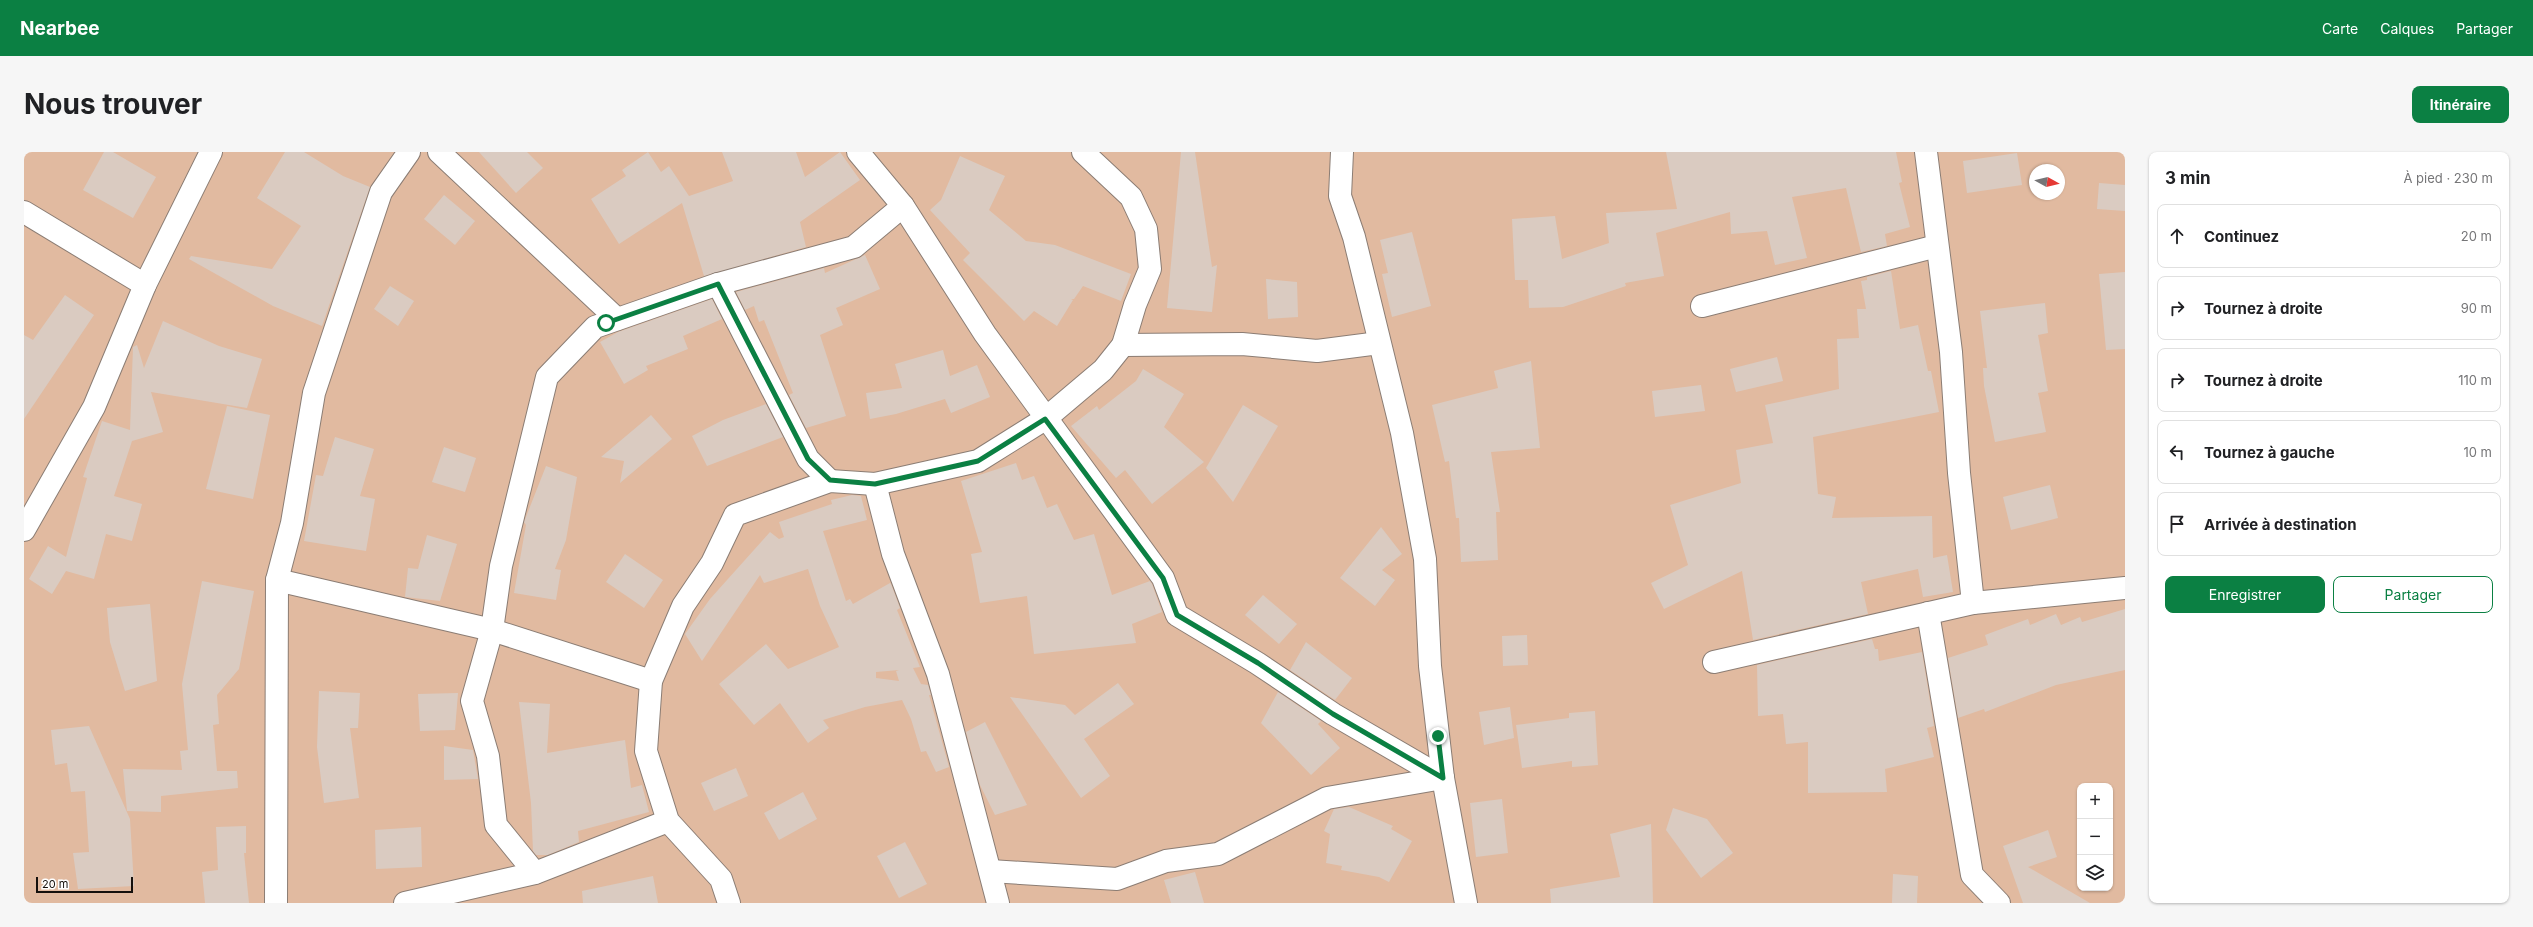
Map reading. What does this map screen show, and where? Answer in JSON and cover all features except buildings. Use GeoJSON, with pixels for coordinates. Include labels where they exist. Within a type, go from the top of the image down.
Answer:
{"type":"FeatureCollection","features":[{"type":"Feature","properties":{"kind":"street"},"geometry":{"type":"LineString","coordinates":[[24,530],[94,407],[145,285],[211,152]]}},
{"type":"Feature","properties":{"kind":"street"},"geometry":{"type":"LineString","coordinates":[[276,903],[277,580],[292,523],[314,393],[381,192],[409,152]]}},
{"type":"Feature","properties":{"kind":"street"},"geometry":{"type":"LineString","coordinates":[[439,152],[617,319]]}},
{"type":"Feature","properties":{"kind":"street"},"geometry":{"type":"LineString","coordinates":[[858,152],[903,206],[985,334],[1045,419],[1163,578],[1177,615],[1258,663],[1333,714],[1443,778]]}},
{"type":"Feature","properties":{"kind":"street"},"geometry":{"type":"LineString","coordinates":[[729,903],[720,879],[668,822],[646,751],[651,681],[683,606],[712,563],[735,515],[830,480],[875,484],[978,461],[1045,419],[1103,370],[1123,345],[1135,305],[1150,269],[1146,229],[1131,197],[1083,152]]}},
{"type":"Feature","properties":{"kind":"street"},"geometry":{"type":"LineString","coordinates":[[1342,152],[1340,196],[1354,237],[1402,433],[1425,559],[1430,666],[1443,778],[1466,903]]}},
{"type":"Feature","properties":{"kind":"street"},"geometry":{"type":"LineString","coordinates":[[1926,152],[1951,352],[1959,473],[1973,603]]}},
{"type":"Feature","properties":{"kind":"street"},"geometry":{"type":"LineString","coordinates":[[535,873],[496,825],[488,756],[472,701],[492,630],[501,566],[547,377],[595,327],[718,284],[854,247],[903,206]]}},
{"type":"Feature","properties":{"kind":"street"},"geometry":{"type":"LineString","coordinates":[[24,212],[145,285]]}},
{"type":"Feature","properties":{"kind":"street"},"geometry":{"type":"LineString","coordinates":[[1702,306],[1937,246]]}},
{"type":"Feature","properties":{"kind":"street"},"geometry":{"type":"LineString","coordinates":[[718,284],[808,459],[830,480]]}},
{"type":"Feature","properties":{"kind":"street"},"geometry":{"type":"LineString","coordinates":[[1123,345],[1242,344],[1317,351],[1379,343]]}},
{"type":"Feature","properties":{"kind":"street"},"geometry":{"type":"LineString","coordinates":[[875,484],[894,554],[938,674],[998,903]]}},
{"type":"Feature","properties":{"kind":"street"},"geometry":{"type":"LineString","coordinates":[[277,580],[492,630],[651,681]]}},
{"type":"Feature","properties":{"kind":"street"},"geometry":{"type":"LineString","coordinates":[[1714,662],[1973,603],[2125,588]]}},
{"type":"Feature","properties":{"kind":"street"},"geometry":{"type":"LineString","coordinates":[[1928,614],[1972,875],[1999,903]]}},
{"type":"Feature","properties":{"kind":"street"},"geometry":{"type":"LineString","coordinates":[[990,871],[1117,879],[1166,861],[1218,854],[1326,798],[1443,778]]}},
{"type":"Feature","properties":{"kind":"street"},"geometry":{"type":"LineString","coordinates":[[405,903],[535,873],[668,822]]}},
{"type":"Feature","properties":{"kind":"shaded area"},"geometry":{"type":"Polygon","coordinates":[[[24,152],[2125,152],[2125,903],[24,903],[24,152]]]}},
{"type":"Feature","properties":{"kind":"route"},"geometry":{"type":"LineString","coordinates":[[606,323],[718,284],[808,459],[830,480],[875,484],[978,461],[1045,419],[1163,578],[1177,615],[1258,663],[1333,714],[1443,778],[1438,736]]}}]}
